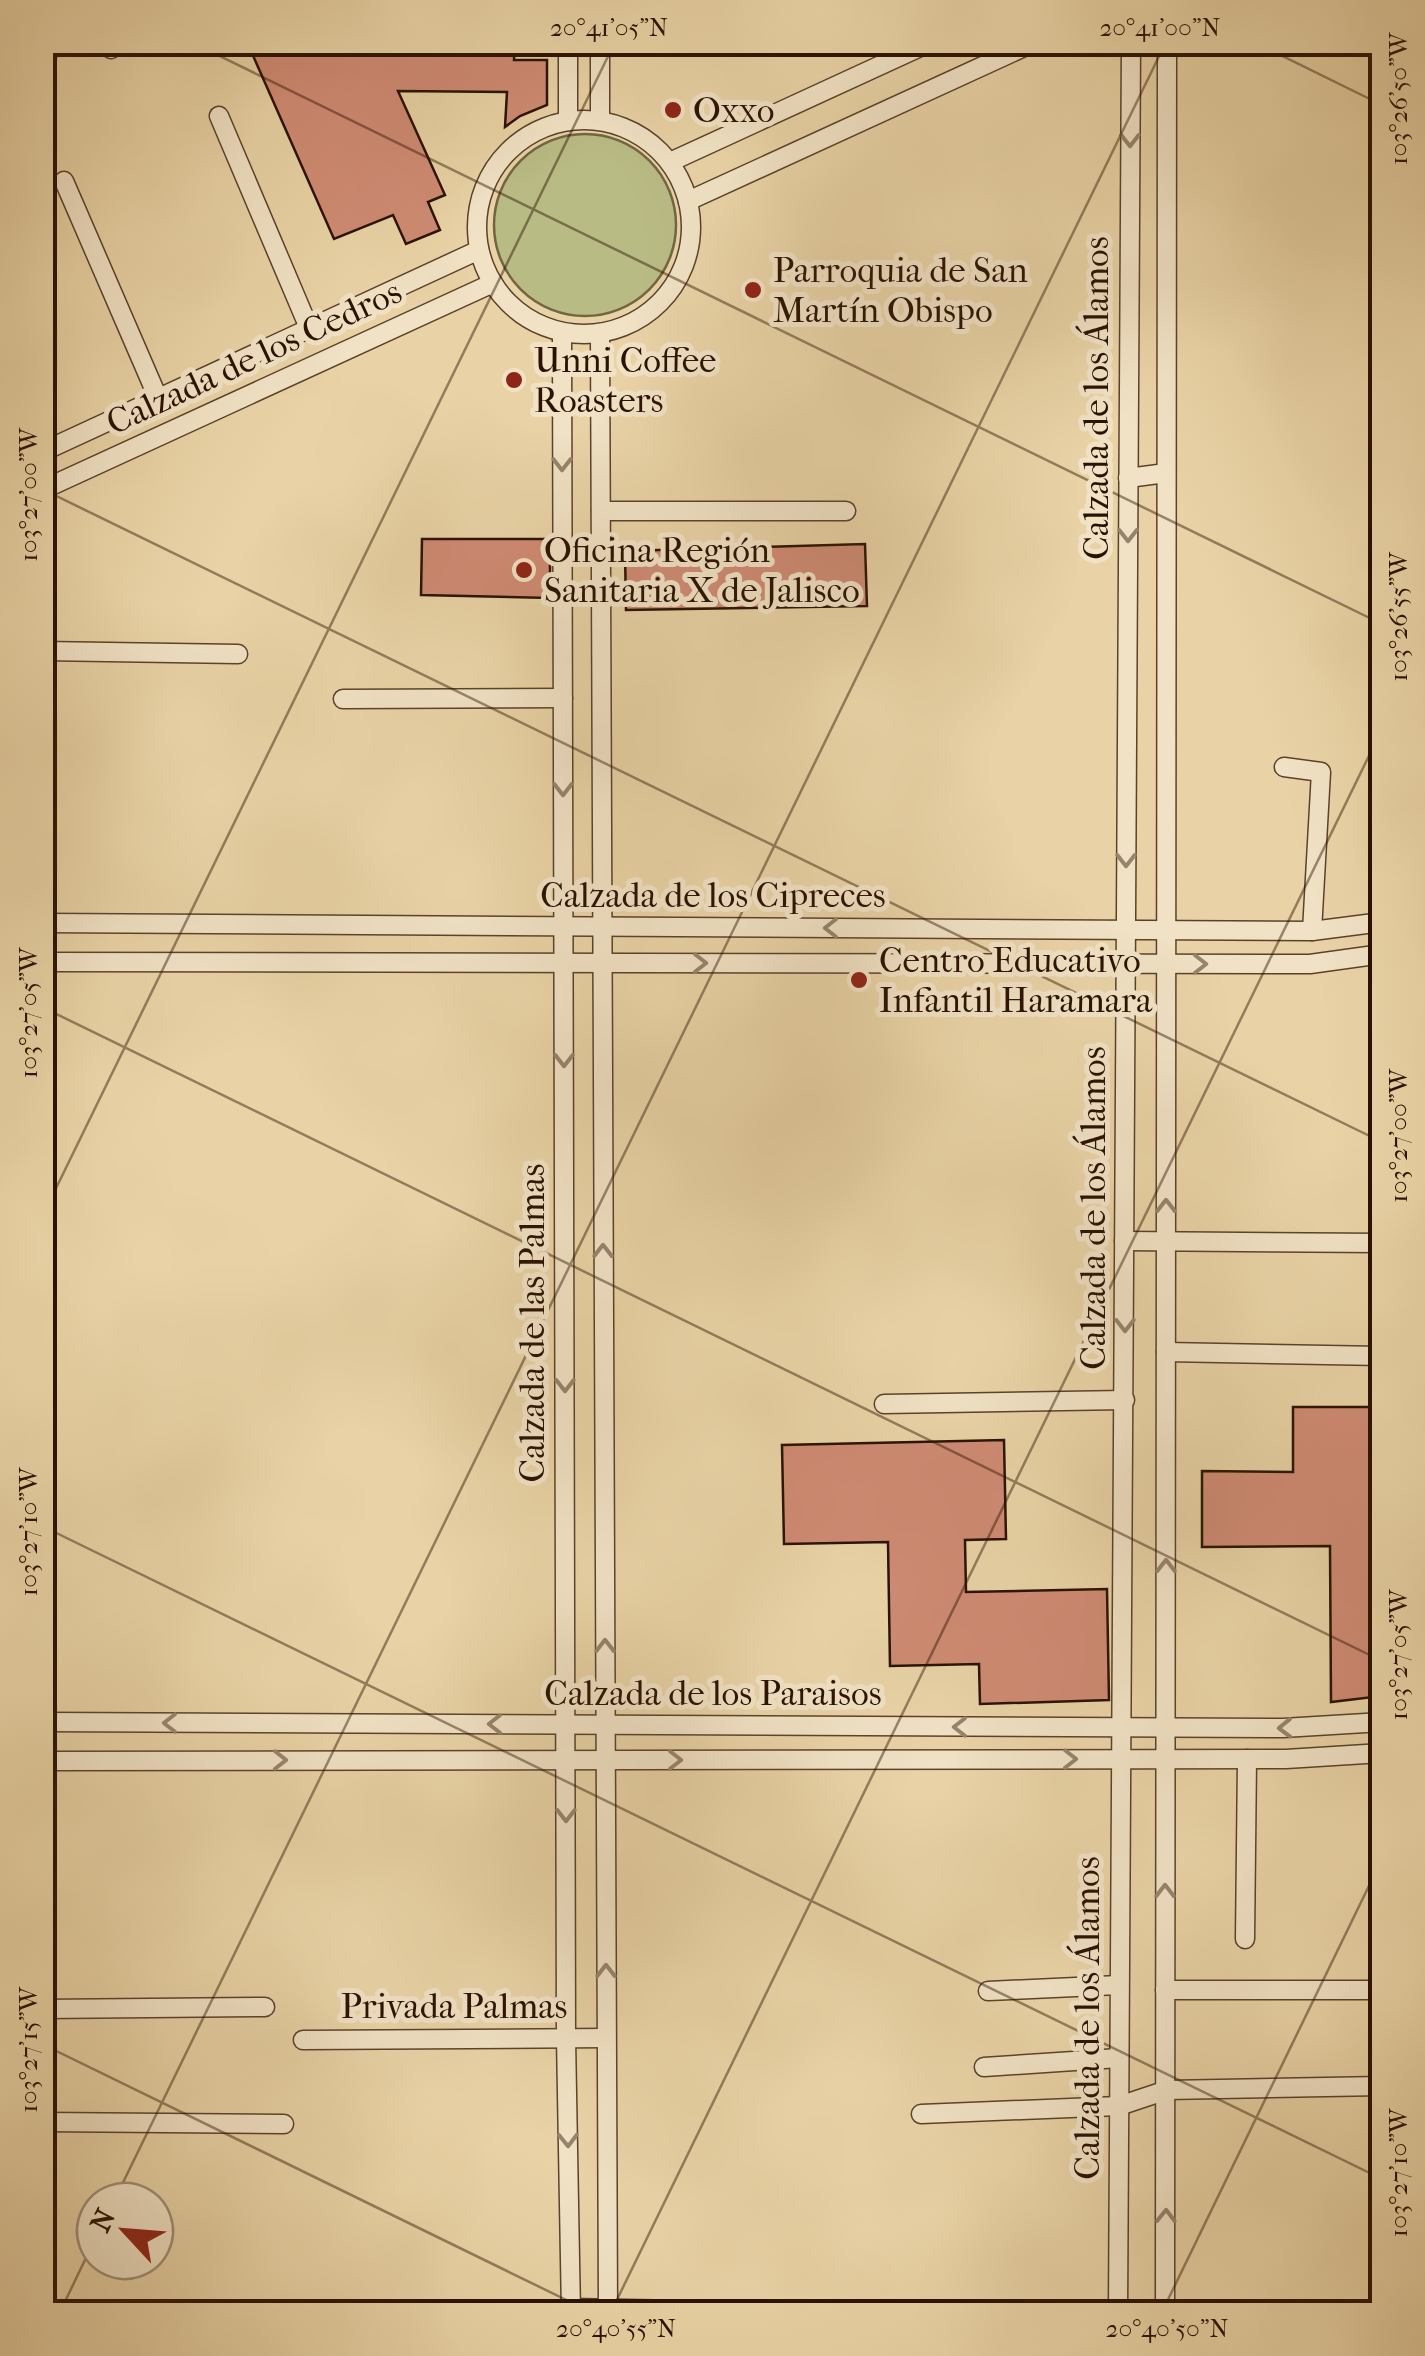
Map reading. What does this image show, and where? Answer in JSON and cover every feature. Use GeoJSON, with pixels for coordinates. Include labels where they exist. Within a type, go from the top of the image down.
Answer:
{"type":"FeatureCollection","features":[{"type":"Feature","properties":{"kind":"street"},"geometry":{"type":"LineString","coordinates":[[568,42],[568,120]]}},
{"type":"Feature","properties":{"kind":"street"},"geometry":{"type":"LineString","coordinates":[[600,42],[600,120]]}},
{"type":"Feature","properties":{"kind":"street"},"geometry":{"type":"LineString","coordinates":[[670,162],[931,42]]}},
{"type":"Feature","properties":{"kind":"street"},"geometry":{"type":"LineString","coordinates":[[688,201],[1035,42]]}},
{"type":"Feature","properties":{"kind":"street","name":"Calzada de los Álamos"},"geometry":{"type":"LineString","coordinates":[[1118,2314],[1131,42]]}},
{"type":"Feature","properties":{"kind":"street","name":"Calzada de los Álamos"},"geometry":{"type":"LineString","coordinates":[[1165,2314],[1167,42]]}},
{"type":"Feature","properties":{"kind":"street"},"geometry":{"type":"LineString","coordinates":[[219,116],[310,328]]}},
{"type":"Feature","properties":{"kind":"street"},"geometry":{"type":"LineString","coordinates":[[568,120],[600,120],[639,134],[670,162],[688,201],[692,227],[688,252],[680,276],[646,314],[600,333],[562,332],[515,310],[493,283],[480,250],[479,206],[496,166],[527,136],[568,120]]}},
{"type":"Feature","properties":{"kind":"street"},"geometry":{"type":"LineString","coordinates":[[64,181],[158,398]]}},
{"type":"Feature","properties":{"kind":"street","name":"Calzada de los Cedros"},"geometry":{"type":"LineString","coordinates":[[42,452],[480,250]]}},
{"type":"Feature","properties":{"kind":"street","name":"Calzada de los Cedros"},"geometry":{"type":"LineString","coordinates":[[42,490],[493,283]]}},
{"type":"Feature","properties":{"kind":"street","name":"Calzada de las Palmas"},"geometry":{"type":"LineString","coordinates":[[562,332],[566,2038],[571,2310]]}},
{"type":"Feature","properties":{"kind":"street","name":"Calzada de las Palmas"},"geometry":{"type":"LineString","coordinates":[[600,333],[608,2311]]}},
{"type":"Feature","properties":{"kind":"street"},"geometry":{"type":"LineString","coordinates":[[1128,478],[1166,473]]}},
{"type":"Feature","properties":{"kind":"street"},"geometry":{"type":"LineString","coordinates":[[600,511],[846,511]]}},
{"type":"Feature","properties":{"kind":"street"},"geometry":{"type":"LineString","coordinates":[[42,651],[238,654]]}},
{"type":"Feature","properties":{"kind":"street"},"geometry":{"type":"LineString","coordinates":[[342,699],[563,698]]}},
{"type":"Feature","properties":{"kind":"street"},"geometry":{"type":"LineString","coordinates":[[1284,767],[1321,772],[1312,931]]}},
{"type":"Feature","properties":{"kind":"street","name":"Calzada de los Cipreces"},"geometry":{"type":"LineString","coordinates":[[42,924],[1312,931],[1382,922]]}},
{"type":"Feature","properties":{"kind":"street","name":"Calzada de los Cipreces"},"geometry":{"type":"LineString","coordinates":[[42,962],[1310,964],[1382,954]]}},
{"type":"Feature","properties":{"kind":"street"},"geometry":{"type":"LineString","coordinates":[[1124,1241],[1382,1243]]}},
{"type":"Feature","properties":{"kind":"street"},"geometry":{"type":"LineString","coordinates":[[1166,1352],[1382,1356]]}},
{"type":"Feature","properties":{"kind":"street"},"geometry":{"type":"LineString","coordinates":[[884,1404],[1125,1400]]}},
{"type":"Feature","properties":{"kind":"street","name":"Calzada de los Paraisos"},"geometry":{"type":"LineString","coordinates":[[42,1722],[1166,1728],[1282,1728],[1382,1722]]}},
{"type":"Feature","properties":{"kind":"street","name":"Calzada de los Paraisos"},"geometry":{"type":"LineString","coordinates":[[42,1760],[1247,1759],[1382,1753]]}},
{"type":"Feature","properties":{"kind":"street"},"geometry":{"type":"LineString","coordinates":[[1244,1939],[1247,1759]]}},
{"type":"Feature","properties":{"kind":"street"},"geometry":{"type":"LineString","coordinates":[[988,1991],[1120,1984]]}},
{"type":"Feature","properties":{"kind":"street"},"geometry":{"type":"LineString","coordinates":[[1165,1990],[1382,1990]]}},
{"type":"Feature","properties":{"kind":"street"},"geometry":{"type":"LineString","coordinates":[[42,2009],[265,2006]]}},
{"type":"Feature","properties":{"kind":"street","name":"Privada Palmas"},"geometry":{"type":"LineString","coordinates":[[302,2040],[606,2038]]}},
{"type":"Feature","properties":{"kind":"street"},"geometry":{"type":"LineString","coordinates":[[984,2067],[1119,2058]]}},
{"type":"Feature","properties":{"kind":"street"},"geometry":{"type":"LineString","coordinates":[[920,2114],[1119,2106],[1168,2090],[1382,2086]]}},
{"type":"Feature","properties":{"kind":"street"},"geometry":{"type":"LineString","coordinates":[[42,2122],[284,2124]]}},
{"type":"Feature","properties":{"kind":"street"},"geometry":{"type":"LineString","coordinates":[[571,2310],[895,2314]]}},
{"type":"Feature","properties":{"kind":"green space"},"geometry":{"type":"Polygon","coordinates":[[[585,134],[620,141],[649,161],[669,190],[676,225],[669,260],[649,289],[620,309],[585,316],[550,309],[521,289],[501,260],[494,225],[501,190],[521,161],[550,141],[585,134]]]}},
{"type":"Feature","properties":{"kind":"building"},"geometry":{"type":"Polygon","coordinates":[[[247,42],[515,42],[514,60],[547,60],[547,105],[505,127],[507,92],[398,91],[445,195],[428,202],[440,230],[406,244],[393,215],[334,239],[247,42]]]}},
{"type":"Feature","properties":{"kind":"building"},"geometry":{"type":"Polygon","coordinates":[[[422,539],[550,539],[550,598],[421,595],[422,539]]]}},
{"type":"Feature","properties":{"kind":"building"},"geometry":{"type":"Polygon","coordinates":[[[865,544],[867,606],[626,610],[625,551],[865,544]]]}},
{"type":"Feature","properties":{"kind":"building"},"geometry":{"type":"Polygon","coordinates":[[[1293,1407],[1382,1407],[1382,1696],[1331,1702],[1330,1546],[1202,1547],[1202,1471],[1293,1472],[1293,1407]]]}},
{"type":"Feature","properties":{"kind":"building"},"geometry":{"type":"Polygon","coordinates":[[[1004,1440],[1006,1539],[965,1540],[966,1592],[1107,1589],[1109,1700],[980,1704],[979,1664],[890,1666],[888,1542],[784,1544],[782,1445],[1004,1440]]]}},
{"type":"Feature","properties":{"kind":"place","name":"Oxxo"},"geometry":{"type":"Point","coordinates":[673,110]}},
{"type":"Feature","properties":{"kind":"place","name":"Parroquia de San Martín Obispo"},"geometry":{"type":"Point","coordinates":[753,290]}},
{"type":"Feature","properties":{"kind":"place","name":"Unni Coffee Roasters"},"geometry":{"type":"Point","coordinates":[514,380]}},
{"type":"Feature","properties":{"kind":"place","name":"Oficina Región Sanitaria X de Jalisco"},"geometry":{"type":"Point","coordinates":[524,570]}},
{"type":"Feature","properties":{"kind":"place","name":"Centro Educativo Infantil Haramara"},"geometry":{"type":"Point","coordinates":[859,980]}}]}
